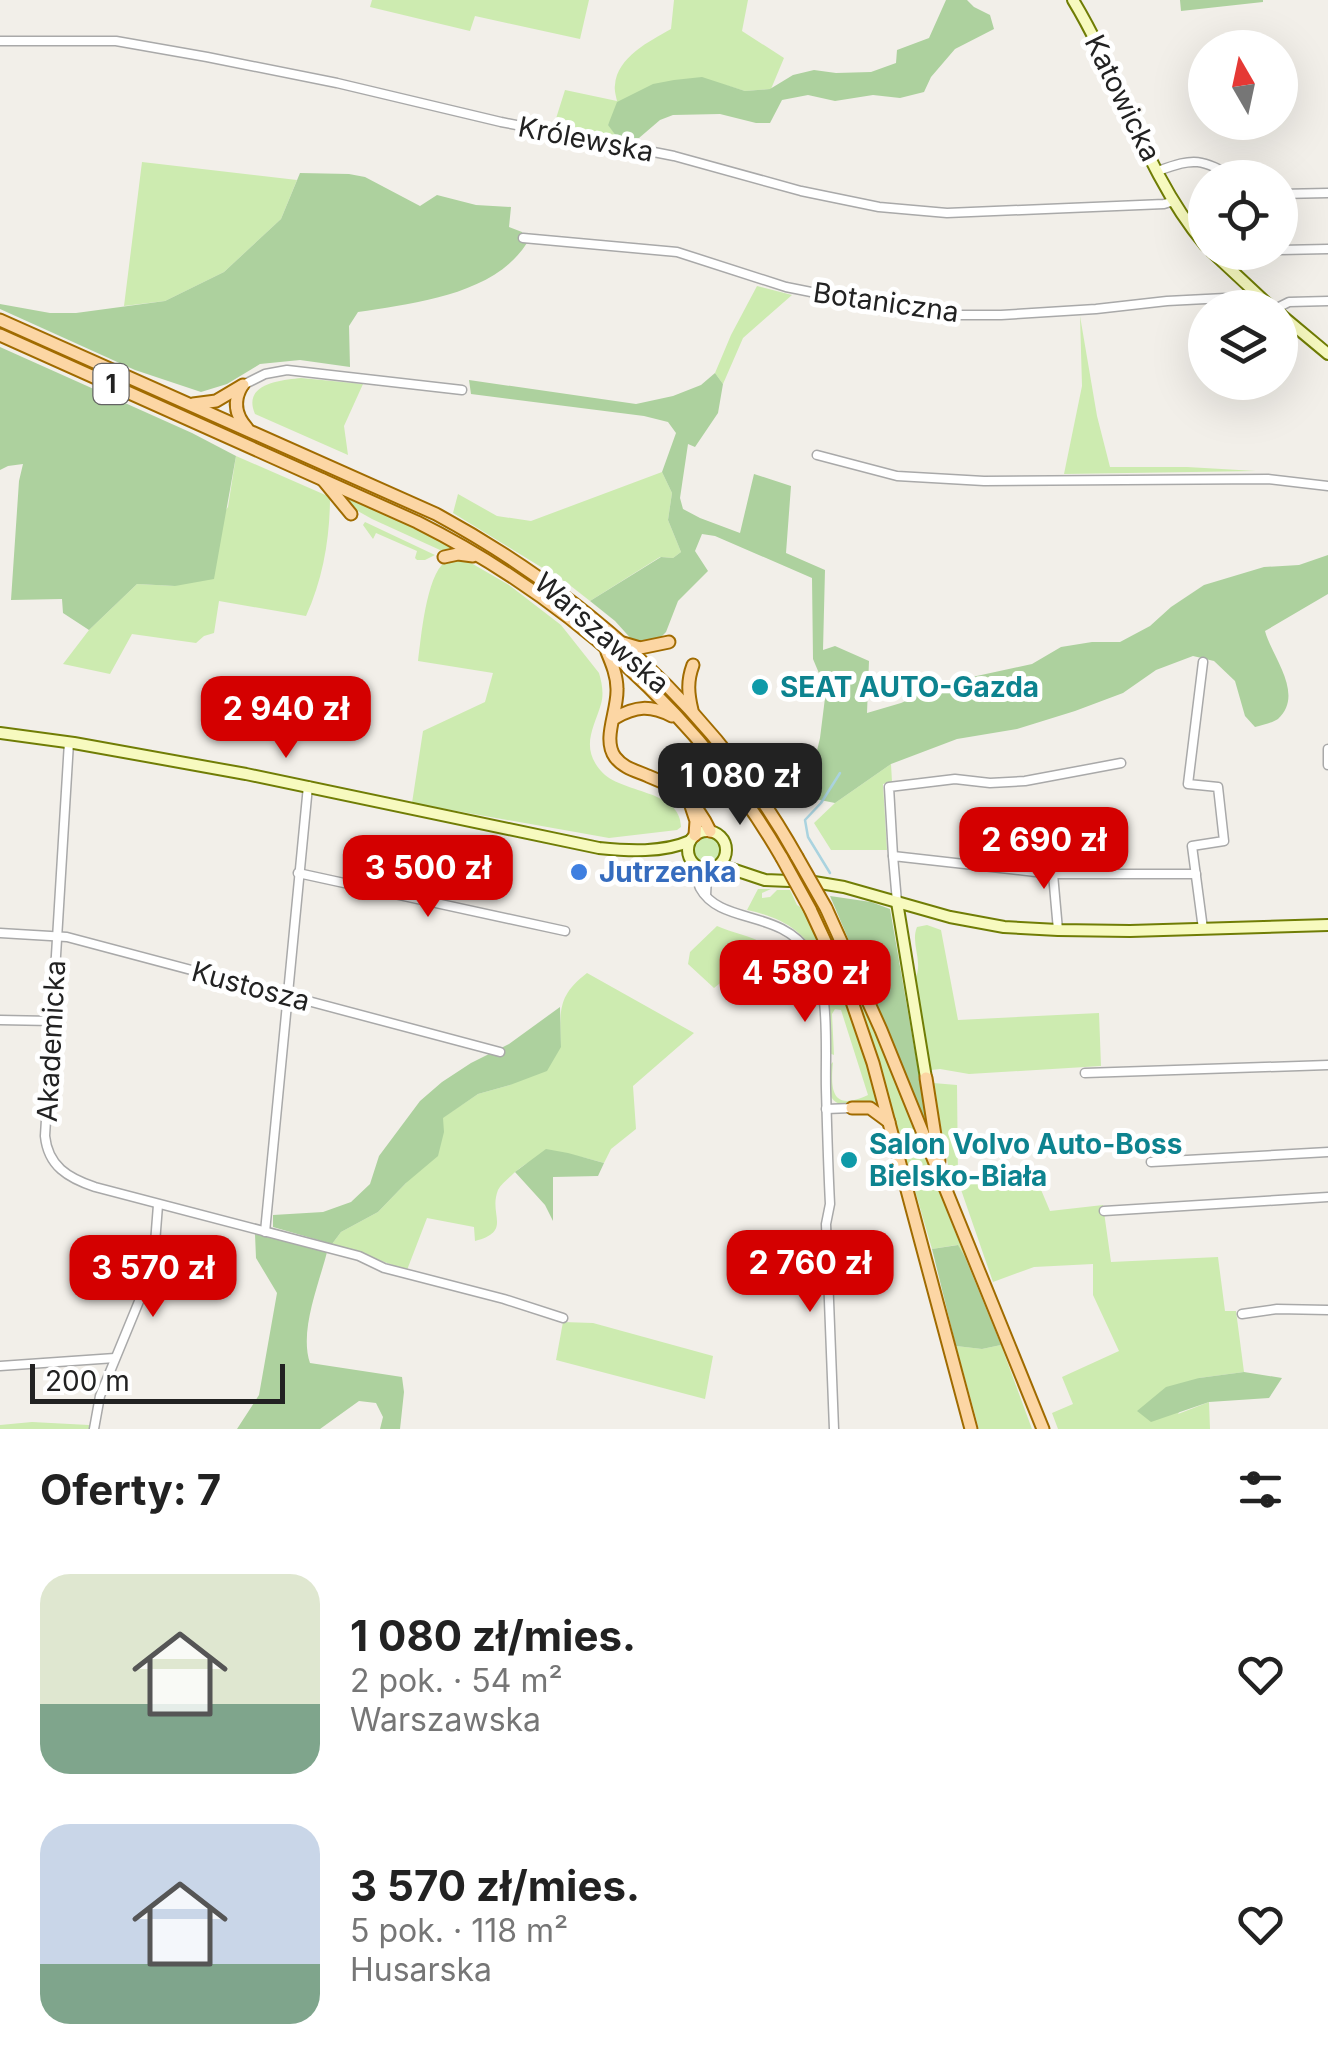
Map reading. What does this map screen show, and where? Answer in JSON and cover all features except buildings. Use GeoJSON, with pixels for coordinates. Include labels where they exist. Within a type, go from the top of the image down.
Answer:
{"type":"FeatureCollection","features":[{"type":"Feature","properties":{"kind":"main road","name":"Warszawska"},"geometry":{"type":"LineString","coordinates":[[0,320],[255,432],[466,531],[564,595],[694,714],[762,799],[826,908],[866,996],[1043,1429]]}},
{"type":"Feature","properties":{"kind":"main road","name":"Warszawska"},"geometry":{"type":"LineString","coordinates":[[0,335],[321,477],[483,556],[606,648],[680,721],[736,788],[782,858],[836,964],[861,1026],[889,1122],[971,1429]]}},
{"type":"Feature","properties":{"kind":"main road"},"geometry":{"type":"LineString","coordinates":[[189,404],[216,401],[243,385]]}},
{"type":"Feature","properties":{"kind":"main road"},"geometry":{"type":"LineString","coordinates":[[243,385],[236,398],[236,411],[243,424],[255,432]]}},
{"type":"Feature","properties":{"kind":"main road"},"geometry":{"type":"LineString","coordinates":[[321,477],[350,514]]}},
{"type":"Feature","properties":{"kind":"main road"},"geometry":{"type":"LineString","coordinates":[[444,557],[483,556]]}},
{"type":"Feature","properties":{"kind":"main road"},"geometry":{"type":"LineString","coordinates":[[619,642],[640,648],[668,642]]}},
{"type":"Feature","properties":{"kind":"main road"},"geometry":{"type":"LineString","coordinates":[[606,648],[617,686],[609,743],[616,758],[630,769],[672,787],[698,808],[710,831]]}},
{"type":"Feature","properties":{"kind":"main road"},"geometry":{"type":"LineString","coordinates":[[693,665],[688,691],[694,714]]}},
{"type":"Feature","properties":{"kind":"main road"},"geometry":{"type":"LineString","coordinates":[[615,718],[644,707],[659,709],[680,721]]}},
{"type":"Feature","properties":{"kind":"main road"},"geometry":{"type":"LineString","coordinates":[[686,798],[695,816],[692,838]]}},
{"type":"Feature","properties":{"kind":"main road"},"geometry":{"type":"LineString","coordinates":[[926,1078],[942,1180]]}},
{"type":"Feature","properties":{"kind":"main road"},"geometry":{"type":"LineString","coordinates":[[852,1108],[870,1108],[889,1122]]}},
{"type":"Feature","properties":{"kind":"street","name":"Katowicka"},"geometry":{"type":"LineString","coordinates":[[1073,0],[1158,171],[1188,218]]}},
{"type":"Feature","properties":{"kind":"street","name":"Królewska"},"geometry":{"type":"LineString","coordinates":[[0,41],[116,41],[207,56],[674,156],[801,191],[878,207],[947,213],[1164,204],[1174,200]]}},
{"type":"Feature","properties":{"kind":"street"},"geometry":{"type":"LineString","coordinates":[[1158,171],[1188,161]]}},
{"type":"Feature","properties":{"kind":"street"},"geometry":{"type":"LineString","coordinates":[[1298,194],[1328,193]]}},
{"type":"Feature","properties":{"kind":"street","name":"Botaniczna"},"geometry":{"type":"LineString","coordinates":[[523,238],[677,252],[786,288],[944,315],[1001,315],[1188,300]]}},
{"type":"Feature","properties":{"kind":"street"},"geometry":{"type":"LineString","coordinates":[[1298,250],[1328,249]]}},
{"type":"Feature","properties":{"kind":"street","name":"Katowicka"},"geometry":{"type":"LineString","coordinates":[[1232,270],[1251,290]]}},
{"type":"Feature","properties":{"kind":"street"},"geometry":{"type":"LineString","coordinates":[[1298,302],[1328,302]]}},
{"type":"Feature","properties":{"kind":"street","name":"Katowicka"},"geometry":{"type":"LineString","coordinates":[[1298,329],[1328,354]]}},
{"type":"Feature","properties":{"kind":"street"},"geometry":{"type":"LineString","coordinates":[[243,385],[272,372],[302,370],[462,390]]}},
{"type":"Feature","properties":{"kind":"street"},"geometry":{"type":"LineString","coordinates":[[816,454],[897,476],[984,480],[1268,478],[1328,486]]}},
{"type":"Feature","properties":{"kind":"street"},"geometry":{"type":"LineString","coordinates":[[1203,662],[1188,784],[1218,787],[1224,841],[1192,846],[1203,929]]}},
{"type":"Feature","properties":{"kind":"street"},"geometry":{"type":"LineString","coordinates":[[0,733],[70,742],[308,786],[584,846],[645,850],[678,845],[710,831],[725,842],[719,863],[707,877],[706,896]]}},
{"type":"Feature","properties":{"kind":"street","name":"Akademicka"},"geometry":{"type":"LineString","coordinates":[[70,742],[45,1136],[50,1159],[68,1176],[82,1182],[359,1256],[384,1268],[504,1298],[563,1318]]}},
{"type":"Feature","properties":{"kind":"street"},"geometry":{"type":"LineString","coordinates":[[1328,749],[1328,765]]}},
{"type":"Feature","properties":{"kind":"street"},"geometry":{"type":"LineString","coordinates":[[926,1078],[896,902],[889,787],[956,779],[990,783],[1025,780],[1121,763]]}},
{"type":"Feature","properties":{"kind":"street"},"geometry":{"type":"LineString","coordinates":[[265,1232],[308,786]]}},
{"type":"Feature","properties":{"kind":"street"},"geometry":{"type":"LineString","coordinates":[[692,838],[692,861],[706,896],[726,910],[780,927],[802,944],[818,972],[823,1007],[830,1204],[826,1224],[834,1429]]}},
{"type":"Feature","properties":{"kind":"street"},"geometry":{"type":"LineString","coordinates":[[645,850],[692,861],[703,869],[719,863],[773,882],[834,885],[977,922],[1058,930],[1328,924]]}},
{"type":"Feature","properties":{"kind":"street"},"geometry":{"type":"LineString","coordinates":[[893,856],[1053,874],[1196,874]]}},
{"type":"Feature","properties":{"kind":"street"},"geometry":{"type":"LineString","coordinates":[[298,873],[565,931]]}},
{"type":"Feature","properties":{"kind":"street"},"geometry":{"type":"LineString","coordinates":[[1053,874],[1058,930]]}},
{"type":"Feature","properties":{"kind":"street","name":"Kustosza"},"geometry":{"type":"LineString","coordinates":[[0,932],[57,936],[132,953],[500,1052]]}},
{"type":"Feature","properties":{"kind":"street"},"geometry":{"type":"LineString","coordinates":[[0,1020],[52,1021]]}},
{"type":"Feature","properties":{"kind":"street"},"geometry":{"type":"LineString","coordinates":[[1085,1073],[1328,1065]]}},
{"type":"Feature","properties":{"kind":"street"},"geometry":{"type":"LineString","coordinates":[[826,1109],[852,1108]]}},
{"type":"Feature","properties":{"kind":"street"},"geometry":{"type":"LineString","coordinates":[[1151,1162],[1328,1152]]}},
{"type":"Feature","properties":{"kind":"street"},"geometry":{"type":"LineString","coordinates":[[1104,1211],[1328,1197]]}},
{"type":"Feature","properties":{"kind":"street"},"geometry":{"type":"LineString","coordinates":[[94,1429],[97,1403],[149,1277],[158,1205]]}},
{"type":"Feature","properties":{"kind":"street"},"geometry":{"type":"LineString","coordinates":[[1242,1314],[1277,1309],[1328,1310]]}},
{"type":"Feature","properties":{"kind":"street"},"geometry":{"type":"LineString","coordinates":[[0,1366],[116,1358]]}},
{"type":"Feature","properties":{"kind":"green space"},"geometry":{"type":"Polygon","coordinates":[[[372,0],[589,0],[580,39],[475,16],[470,31],[370,7],[372,0]]]}},
{"type":"Feature","properties":{"kind":"green space"},"geometry":{"type":"Polygon","coordinates":[[[674,0],[748,0],[742,31],[784,58],[771,89],[745,91],[725,85],[608,124],[619,140],[553,128],[565,90],[617,101],[615,85],[622,66],[636,51],[671,29],[674,0]]]}},
{"type":"Feature","properties":{"kind":"green space"},"geometry":{"type":"Polygon","coordinates":[[[946,0],[967,0],[990,15],[994,29],[955,49],[931,77],[924,92],[900,98],[873,95],[835,101],[808,95],[782,100],[770,123],[720,114],[673,115],[660,120],[639,138],[619,140],[608,125],[617,102],[653,84],[702,77],[745,91],[770,89],[793,75],[814,70],[871,72],[896,63],[897,50],[929,38],[946,0]]]}},
{"type":"Feature","properties":{"kind":"green space"},"geometry":{"type":"Polygon","coordinates":[[[1180,0],[1263,0],[1263,2],[1181,11],[1180,0]]]}},
{"type":"Feature","properties":{"kind":"green space"},"geometry":{"type":"Polygon","coordinates":[[[142,162],[297,180],[281,219],[224,272],[165,301],[124,306],[142,162]]]}},
{"type":"Feature","properties":{"kind":"green space"},"geometry":{"type":"Polygon","coordinates":[[[300,173],[365,177],[420,206],[437,195],[476,205],[511,207],[509,227],[522,232],[527,243],[513,261],[474,285],[427,300],[358,312],[349,326],[350,367],[300,360],[260,364],[227,384],[201,392],[135,370],[0,309],[0,304],[50,313],[76,313],[165,301],[224,272],[281,219],[300,173]]]}},
{"type":"Feature","properties":{"kind":"green space"},"geometry":{"type":"Polygon","coordinates":[[[757,286],[792,295],[743,338],[723,384],[715,373],[757,286]]]}},
{"type":"Feature","properties":{"kind":"green space"},"geometry":{"type":"Polygon","coordinates":[[[1080,316],[1110,467],[1256,471],[1064,474],[1082,386],[1080,316]]]}},
{"type":"Feature","properties":{"kind":"green space"},"geometry":{"type":"Polygon","coordinates":[[[0,347],[236,456],[214,579],[175,586],[137,584],[89,630],[63,613],[62,599],[11,600],[23,464],[0,470],[0,347]]]}},
{"type":"Feature","properties":{"kind":"green space"},"geometry":{"type":"Polygon","coordinates":[[[715,373],[723,384],[718,413],[695,447],[688,444],[680,498],[683,509],[740,533],[754,474],[791,486],[786,553],[825,570],[823,650],[835,646],[869,661],[867,713],[949,682],[1032,664],[1061,647],[1120,642],[1150,626],[1204,585],[1264,567],[1299,565],[1328,555],[1328,594],[1265,631],[1288,687],[1285,709],[1278,719],[1255,727],[1245,716],[1235,681],[1214,661],[1193,656],[1156,670],[1123,693],[1075,711],[1017,729],[957,739],[891,764],[835,803],[810,798],[801,786],[815,759],[826,690],[813,659],[812,578],[702,534],[695,551],[708,571],[678,601],[666,632],[656,642],[634,642],[590,601],[661,557],[673,558],[681,552],[668,520],[672,493],[662,472],[676,433],[668,422],[644,416],[471,394],[469,380],[636,404],[673,396],[701,385],[715,373]]]}},
{"type":"Feature","properties":{"kind":"green space"},"geometry":{"type":"Polygon","coordinates":[[[301,378],[363,384],[344,426],[348,455],[255,414],[252,404],[258,390],[274,382],[301,378]]]}},
{"type":"Feature","properties":{"kind":"green space"},"geometry":{"type":"Polygon","coordinates":[[[236,456],[330,497],[324,558],[306,616],[219,601],[214,633],[196,643],[132,634],[110,674],[63,664],[89,630],[137,584],[175,586],[228,507],[236,456]]]}},
{"type":"Feature","properties":{"kind":"green space"},"geometry":{"type":"Polygon","coordinates":[[[662,472],[672,493],[668,520],[681,552],[673,558],[660,557],[590,601],[453,513],[458,494],[497,516],[531,521],[662,472]]]}},
{"type":"Feature","properties":{"kind":"green space"},"geometry":{"type":"Polygon","coordinates":[[[342,492],[461,549],[440,550],[372,519],[356,510],[342,492]]]}},
{"type":"Feature","properties":{"kind":"green space"},"geometry":{"type":"Polygon","coordinates":[[[365,522],[435,555],[417,560],[417,551],[376,533],[373,539],[363,525],[365,522]]]}},
{"type":"Feature","properties":{"kind":"green space"},"geometry":{"type":"Polygon","coordinates":[[[459,556],[509,585],[561,625],[600,677],[602,700],[590,746],[595,762],[610,778],[671,805],[681,827],[609,838],[412,803],[423,731],[485,702],[493,673],[418,661],[433,580],[445,562],[459,556]]]}},
{"type":"Feature","properties":{"kind":"green space"},"geometry":{"type":"Polygon","coordinates":[[[891,764],[892,782],[883,784],[887,850],[831,850],[814,823],[835,803],[891,764]]]}},
{"type":"Feature","properties":{"kind":"green space"},"geometry":{"type":"Polygon","coordinates":[[[707,836],[716,840],[720,849],[716,858],[707,862],[698,858],[694,849],[698,840],[707,836]]]}},
{"type":"Feature","properties":{"kind":"green space"},"geometry":{"type":"Polygon","coordinates":[[[758,889],[771,889],[762,893],[762,898],[777,890],[790,890],[802,908],[847,1005],[879,1107],[844,1105],[833,1100],[829,1066],[833,1062],[836,1096],[847,1101],[868,1095],[841,1010],[835,1009],[832,1014],[834,1055],[829,1053],[827,1004],[818,962],[809,944],[795,930],[747,910],[758,889]]]}},
{"type":"Feature","properties":{"kind":"green space"},"geometry":{"type":"Polygon","coordinates":[[[830,896],[890,909],[928,1127],[830,896]]]}},
{"type":"Feature","properties":{"kind":"green space"},"geometry":{"type":"Polygon","coordinates":[[[815,906],[819,906],[892,1072],[965,1257],[957,1245],[932,1249],[867,1032],[815,906]]]}},
{"type":"Feature","properties":{"kind":"green space"},"geometry":{"type":"Polygon","coordinates":[[[927,925],[941,930],[958,1020],[1099,1013],[1101,1066],[969,1074],[931,1070],[915,979],[915,933],[917,927],[927,925]]]}},
{"type":"Feature","properties":{"kind":"green space"},"geometry":{"type":"Polygon","coordinates":[[[717,926],[766,946],[734,980],[729,976],[714,988],[688,964],[690,952],[717,926]]]}},
{"type":"Feature","properties":{"kind":"green space"},"geometry":{"type":"Polygon","coordinates":[[[587,973],[694,1033],[633,1086],[636,1129],[611,1149],[604,1163],[557,1154],[525,1165],[498,1190],[496,1227],[486,1237],[475,1241],[474,1227],[427,1218],[407,1270],[332,1244],[341,1232],[378,1212],[406,1183],[442,1118],[478,1094],[510,1085],[561,1046],[562,1005],[570,989],[587,973]]]}},
{"type":"Feature","properties":{"kind":"green space"},"geometry":{"type":"Polygon","coordinates":[[[560,1007],[561,1047],[547,1071],[478,1094],[443,1118],[438,1156],[378,1212],[341,1232],[332,1244],[273,1227],[273,1215],[323,1212],[351,1202],[370,1184],[379,1156],[420,1101],[442,1082],[509,1044],[560,1007]]]}},
{"type":"Feature","properties":{"kind":"green space"},"geometry":{"type":"Polygon","coordinates":[[[933,1083],[957,1085],[958,1180],[1031,1166],[1050,1211],[1103,1205],[1111,1262],[1218,1257],[1225,1311],[1236,1311],[1244,1372],[1199,1378],[1178,1414],[1209,1402],[1210,1429],[1058,1429],[1052,1413],[1073,1404],[1062,1377],[1119,1351],[1093,1295],[1093,1264],[1034,1267],[993,1282],[958,1181],[948,1165],[933,1083]]]}},
{"type":"Feature","properties":{"kind":"green space"},"geometry":{"type":"Polygon","coordinates":[[[546,1149],[604,1163],[598,1176],[553,1177],[553,1221],[545,1205],[515,1172],[546,1149]]]}},
{"type":"Feature","properties":{"kind":"green space"},"geometry":{"type":"Polygon","coordinates":[[[255,1234],[327,1252],[308,1322],[310,1363],[402,1377],[400,1429],[380,1429],[383,1417],[376,1403],[359,1401],[320,1429],[237,1429],[259,1395],[277,1293],[256,1258],[255,1234]]]}},
{"type":"Feature","properties":{"kind":"green space"},"geometry":{"type":"Polygon","coordinates":[[[958,1245],[1001,1345],[982,1349],[956,1346],[932,1249],[958,1245]]]}},
{"type":"Feature","properties":{"kind":"green space"},"geometry":{"type":"Polygon","coordinates":[[[563,1322],[593,1323],[713,1356],[705,1399],[556,1360],[563,1322]]]}},
{"type":"Feature","properties":{"kind":"green space"},"geometry":{"type":"Polygon","coordinates":[[[1001,1345],[1032,1429],[979,1429],[956,1346],[982,1349],[1001,1345]]]}},
{"type":"Feature","properties":{"kind":"green space"},"geometry":{"type":"Polygon","coordinates":[[[1244,1372],[1282,1378],[1269,1398],[1209,1402],[1151,1422],[1137,1411],[1166,1387],[1244,1372]]]}},
{"type":"Feature","properties":{"kind":"green space"},"geometry":{"type":"Polygon","coordinates":[[[0,1425],[89,1425],[89,1429],[0,1429],[0,1425]]]}},
{"type":"Feature","properties":{"kind":"waterway"},"geometry":{"type":"LineString","coordinates":[[830,873],[808,837],[805,820],[840,773]]}},
{"type":"Feature","properties":{"kind":"place","name":"SEAT AUTO-Gazda"},"geometry":{"type":"Point","coordinates":[760,687]}},
{"type":"Feature","properties":{"kind":"place","name":"Jutrzenka"},"geometry":{"type":"Point","coordinates":[579,872]}},
{"type":"Feature","properties":{"kind":"place","name":"Salon Volvo Auto-Boss Bielsko-Biała"},"geometry":{"type":"Point","coordinates":[849,1160]}}]}
